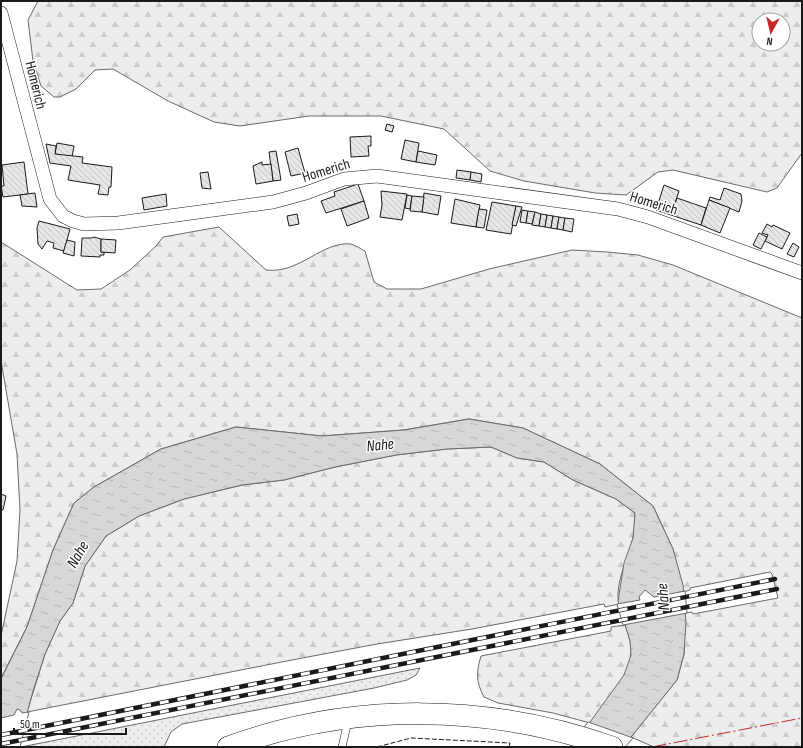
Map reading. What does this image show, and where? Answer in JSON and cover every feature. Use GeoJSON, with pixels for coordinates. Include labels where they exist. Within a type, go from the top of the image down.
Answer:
{"type":"FeatureCollection","features":[{"type":"Feature","properties":{"kind":"main road"},"geometry":{"type":"LineString","coordinates":[[228,747],[272,733],[349,717],[405,713],[434,713],[495,718],[561,731],[612,747]]}},
{"type":"Feature","properties":{"kind":"street","name":"Homerich"},"geometry":{"type":"LineString","coordinates":[[1,13],[50,199],[63,216],[73,221],[84,224],[118,223],[267,203],[306,193],[344,179],[377,176],[618,209],[648,216],[802,273]]}},
{"type":"Feature","properties":{"kind":"lane"},"geometry":{"type":"LineString","coordinates":[[342,747],[349,717]]}},
{"type":"Feature","properties":{"kind":"green space"},"geometry":{"type":"Polygon","coordinates":[[[38,1],[802,1],[802,153],[777,188],[767,192],[673,170],[658,172],[626,195],[595,193],[524,181],[490,171],[444,129],[381,116],[309,116],[240,126],[214,122],[168,101],[113,69],[95,70],[76,89],[60,97],[54,97],[41,86],[33,61],[28,20],[38,1]]]}},
{"type":"Feature","properties":{"kind":"green space"},"geometry":{"type":"Polygon","coordinates":[[[219,227],[266,270],[278,270],[290,267],[330,247],[340,244],[351,244],[365,251],[374,282],[387,289],[421,289],[489,269],[572,250],[638,255],[673,265],[802,318],[802,747],[654,747],[631,737],[677,680],[684,654],[685,613],[692,612],[693,614],[778,598],[772,574],[770,572],[690,588],[690,590],[683,592],[673,549],[653,506],[600,464],[523,428],[469,419],[404,430],[322,436],[236,427],[161,449],[94,487],[74,503],[53,550],[27,627],[1,678],[1,636],[17,561],[20,510],[17,454],[1,361],[1,242],[77,290],[101,289],[130,270],[156,246],[163,237],[219,227]]]}},
{"type":"Feature","properties":{"kind":"green space"},"geometry":{"type":"Polygon","coordinates":[[[491,447],[517,458],[544,462],[573,480],[616,499],[635,513],[633,538],[620,579],[618,596],[619,604],[605,607],[604,604],[472,629],[377,644],[27,712],[45,654],[60,621],[73,603],[85,566],[106,536],[139,516],[184,499],[242,485],[284,480],[335,467],[396,455],[447,449],[491,447]]]}},
{"type":"Feature","properties":{"kind":"green space"},"geometry":{"type":"Polygon","coordinates":[[[625,625],[631,647],[631,655],[626,672],[608,700],[590,723],[553,713],[498,703],[484,697],[481,692],[478,682],[478,667],[481,656],[611,631],[611,627],[625,625]]]}},
{"type":"Feature","properties":{"kind":"green space"},"geometry":{"type":"Polygon","coordinates":[[[420,668],[416,675],[407,680],[374,688],[182,724],[171,732],[164,747],[21,747],[420,668]]]}},
{"type":"Feature","properties":{"kind":"water","name":"Nahe"},"geometry":{"type":"Polygon","coordinates":[[[469,419],[523,428],[600,464],[653,506],[673,549],[683,585],[686,622],[684,654],[677,680],[623,747],[572,747],[624,675],[631,655],[630,641],[618,601],[624,563],[633,538],[635,513],[616,499],[573,480],[544,462],[517,458],[491,447],[447,449],[396,455],[335,467],[284,480],[242,485],[184,499],[139,516],[106,536],[85,566],[73,603],[60,621],[45,654],[33,691],[18,747],[1,747],[1,679],[27,627],[53,550],[74,503],[94,487],[161,449],[236,427],[322,436],[404,430],[469,419]]]}},
{"type":"Feature","properties":{"kind":"pier"},"geometry":{"type":"Polygon","coordinates":[[[645,590],[654,597],[685,591],[687,613],[623,625],[617,604],[640,600],[639,597],[645,590]]]}},
{"type":"Feature","properties":{"kind":"pier"},"geometry":{"type":"Polygon","coordinates":[[[17,709],[22,713],[29,712],[20,747],[1,747],[1,718],[14,715],[17,709]]]}},
{"type":"Feature","properties":{"kind":"pier"},"geometry":{"type":"Polygon","coordinates":[[[588,722],[633,738],[625,747],[570,747],[588,722]]]}},
{"type":"Feature","properties":{"kind":"building"},"geometry":{"type":"Polygon","coordinates":[[[387,124],[394,126],[392,132],[385,130],[387,124]]]}},
{"type":"Feature","properties":{"kind":"building"},"geometry":{"type":"Polygon","coordinates":[[[371,136],[371,146],[368,146],[369,156],[351,157],[350,137],[371,136]]]}},
{"type":"Feature","properties":{"kind":"building"},"geometry":{"type":"Polygon","coordinates":[[[405,140],[419,143],[416,162],[401,159],[405,140]]]}},
{"type":"Feature","properties":{"kind":"building"},"geometry":{"type":"Polygon","coordinates":[[[57,143],[74,146],[72,157],[55,154],[57,143]]]}},
{"type":"Feature","properties":{"kind":"building"},"geometry":{"type":"Polygon","coordinates":[[[46,144],[56,146],[55,154],[83,157],[82,163],[112,167],[111,187],[109,187],[108,195],[98,194],[100,185],[68,180],[71,166],[50,163],[46,144]]]}},
{"type":"Feature","properties":{"kind":"building"},"geometry":{"type":"Polygon","coordinates":[[[298,148],[305,173],[291,176],[285,152],[298,148]]]}},
{"type":"Feature","properties":{"kind":"building"},"geometry":{"type":"Polygon","coordinates":[[[276,151],[281,180],[273,181],[269,152],[276,151]]]}},
{"type":"Feature","properties":{"kind":"building"},"geometry":{"type":"Polygon","coordinates":[[[418,151],[437,155],[435,165],[416,162],[418,151]]]}},
{"type":"Feature","properties":{"kind":"building"},"geometry":{"type":"Polygon","coordinates":[[[24,162],[28,194],[3,197],[1,186],[4,186],[2,165],[24,162]]]}},
{"type":"Feature","properties":{"kind":"building"},"geometry":{"type":"Polygon","coordinates":[[[262,162],[262,165],[271,164],[273,181],[256,184],[253,166],[262,162]]]}},
{"type":"Feature","properties":{"kind":"building"},"geometry":{"type":"Polygon","coordinates":[[[457,170],[471,172],[470,180],[456,178],[457,170]]]}},
{"type":"Feature","properties":{"kind":"building"},"geometry":{"type":"Polygon","coordinates":[[[208,172],[211,189],[202,188],[200,173],[208,172]]]}},
{"type":"Feature","properties":{"kind":"building"},"geometry":{"type":"Polygon","coordinates":[[[471,172],[482,174],[481,182],[470,180],[471,172]]]}},
{"type":"Feature","properties":{"kind":"building"},"geometry":{"type":"Polygon","coordinates":[[[358,184],[364,201],[326,213],[321,201],[335,196],[334,192],[358,184]]]}},
{"type":"Feature","properties":{"kind":"building"},"geometry":{"type":"Polygon","coordinates":[[[664,185],[679,191],[671,215],[656,210],[664,185]]]}},
{"type":"Feature","properties":{"kind":"building"},"geometry":{"type":"Polygon","coordinates":[[[724,188],[741,194],[742,201],[739,212],[709,200],[710,197],[720,200],[724,188]]]}},
{"type":"Feature","properties":{"kind":"building"},"geometry":{"type":"Polygon","coordinates":[[[381,191],[407,194],[402,220],[380,217],[382,205],[381,191]]]}},
{"type":"Feature","properties":{"kind":"building"},"geometry":{"type":"Polygon","coordinates":[[[35,193],[37,207],[22,206],[20,195],[35,193]]]}},
{"type":"Feature","properties":{"kind":"building"},"geometry":{"type":"Polygon","coordinates":[[[424,193],[441,196],[438,215],[422,212],[424,193]]]}},
{"type":"Feature","properties":{"kind":"building"},"geometry":{"type":"Polygon","coordinates":[[[166,194],[167,206],[144,210],[142,198],[166,194]]]}},
{"type":"Feature","properties":{"kind":"building"},"geometry":{"type":"Polygon","coordinates":[[[407,195],[412,196],[410,209],[405,208],[407,195]]]}},
{"type":"Feature","properties":{"kind":"building"},"geometry":{"type":"Polygon","coordinates":[[[412,196],[424,197],[422,212],[410,211],[412,196]]]}},
{"type":"Feature","properties":{"kind":"building"},"geometry":{"type":"Polygon","coordinates":[[[677,198],[706,208],[701,225],[671,215],[677,198]]]}},
{"type":"Feature","properties":{"kind":"building"},"geometry":{"type":"Polygon","coordinates":[[[455,199],[480,205],[476,227],[451,223],[455,199]]]}},
{"type":"Feature","properties":{"kind":"building"},"geometry":{"type":"Polygon","coordinates":[[[709,200],[730,208],[720,233],[701,225],[709,200]]]}},
{"type":"Feature","properties":{"kind":"building"},"geometry":{"type":"Polygon","coordinates":[[[364,201],[369,218],[347,226],[341,209],[364,201]]]}},
{"type":"Feature","properties":{"kind":"building"},"geometry":{"type":"Polygon","coordinates":[[[492,202],[516,206],[511,234],[486,230],[492,202]]]}},
{"type":"Feature","properties":{"kind":"building"},"geometry":{"type":"Polygon","coordinates":[[[516,206],[522,207],[516,226],[512,225],[516,206]]]}},
{"type":"Feature","properties":{"kind":"building"},"geometry":{"type":"Polygon","coordinates":[[[479,209],[487,210],[484,228],[476,227],[479,209]]]}},
{"type":"Feature","properties":{"kind":"building"},"geometry":{"type":"Polygon","coordinates":[[[522,210],[528,211],[526,223],[520,222],[522,210]]]}},
{"type":"Feature","properties":{"kind":"building"},"geometry":{"type":"Polygon","coordinates":[[[528,211],[535,212],[532,224],[526,223],[528,211]]]}},
{"type":"Feature","properties":{"kind":"building"},"geometry":{"type":"Polygon","coordinates":[[[535,212],[541,214],[539,226],[532,225],[535,212]]]}},
{"type":"Feature","properties":{"kind":"building"},"geometry":{"type":"Polygon","coordinates":[[[297,214],[299,224],[289,226],[287,216],[297,214]]]}},
{"type":"Feature","properties":{"kind":"building"},"geometry":{"type":"Polygon","coordinates":[[[541,214],[547,215],[545,227],[539,226],[541,214]]]}},
{"type":"Feature","properties":{"kind":"building"},"geometry":{"type":"Polygon","coordinates":[[[547,215],[553,216],[551,228],[545,227],[547,215]]]}},
{"type":"Feature","properties":{"kind":"building"},"geometry":{"type":"Polygon","coordinates":[[[553,216],[559,217],[557,229],[551,228],[553,216]]]}},
{"type":"Feature","properties":{"kind":"building"},"geometry":{"type":"Polygon","coordinates":[[[559,217],[565,218],[563,230],[557,229],[559,217]]]}},
{"type":"Feature","properties":{"kind":"building"},"geometry":{"type":"Polygon","coordinates":[[[565,218],[574,219],[572,232],[563,230],[565,218]]]}},
{"type":"Feature","properties":{"kind":"building"},"geometry":{"type":"Polygon","coordinates":[[[39,221],[70,229],[64,251],[53,248],[54,243],[47,241],[42,249],[38,244],[37,228],[39,221]]]}},
{"type":"Feature","properties":{"kind":"building"},"geometry":{"type":"Polygon","coordinates":[[[767,224],[772,227],[773,225],[790,233],[782,249],[765,241],[768,235],[762,233],[767,224]]]}},
{"type":"Feature","properties":{"kind":"building"},"geometry":{"type":"Polygon","coordinates":[[[759,233],[767,237],[761,249],[753,245],[759,233]]]}},
{"type":"Feature","properties":{"kind":"building"},"geometry":{"type":"Polygon","coordinates":[[[94,237],[101,239],[101,252],[104,252],[104,255],[100,255],[100,257],[81,256],[82,238],[94,237]]]}},
{"type":"Feature","properties":{"kind":"building"},"geometry":{"type":"Polygon","coordinates":[[[101,239],[116,240],[115,253],[101,252],[101,239]]]}},
{"type":"Feature","properties":{"kind":"building"},"geometry":{"type":"Polygon","coordinates":[[[67,240],[75,242],[74,256],[63,253],[67,240]]]}},
{"type":"Feature","properties":{"kind":"building"},"geometry":{"type":"Polygon","coordinates":[[[793,243],[799,247],[794,257],[787,254],[793,243]]]}},
{"type":"Feature","properties":{"kind":"building"},"geometry":{"type":"Polygon","coordinates":[[[1,494],[6,496],[3,510],[1,510],[1,494]]]}},
{"type":"Feature","properties":{"kind":"railway"},"geometry":{"type":"LineString","coordinates":[[1,735],[775,579]]}},
{"type":"Feature","properties":{"kind":"railway"},"geometry":{"type":"LineString","coordinates":[[1,744],[777,589]]}},
{"type":"Feature","properties":{"kind":"fence"},"geometry":{"type":"LineString","coordinates":[[377,747],[411,738],[510,743],[509,747]]}},
{"type":"Feature","properties":{"kind":"power"},"geometry":{"type":"LineString","coordinates":[[652,747],[802,718]]}}]}
